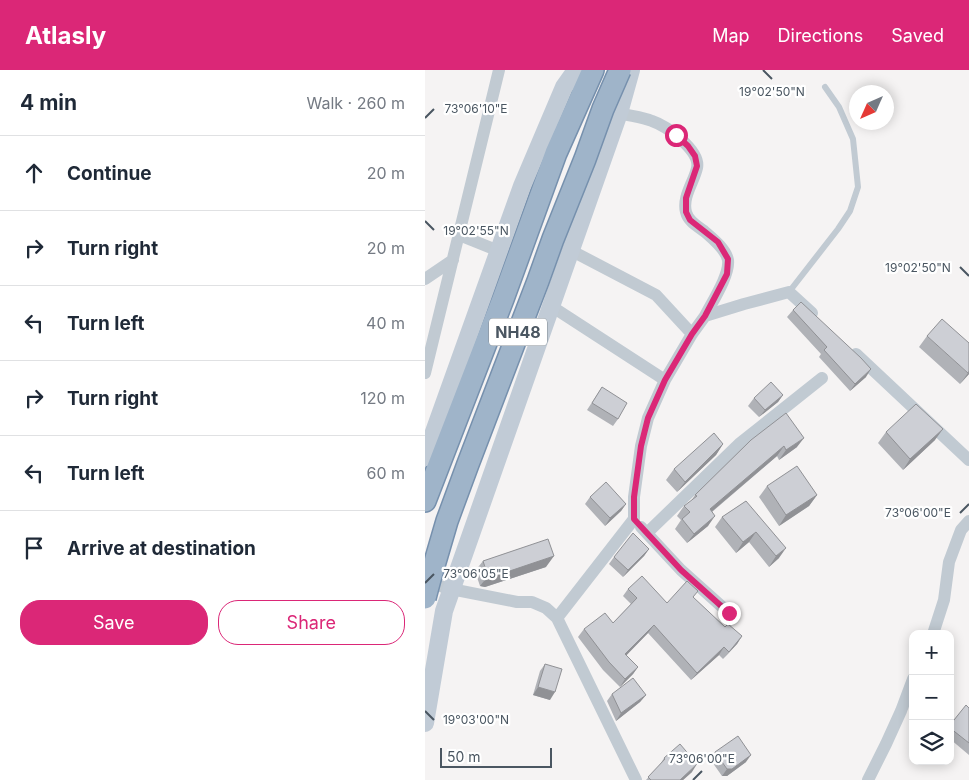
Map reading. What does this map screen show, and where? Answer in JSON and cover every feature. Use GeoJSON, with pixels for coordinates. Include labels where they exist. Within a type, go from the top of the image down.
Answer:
{"type":"FeatureCollection","features":[{"type":"Feature","properties":{"kind":"highway","name":"NH48"},"geometry":{"type":"LineString","coordinates":[[425,500],[503,299],[556,153],[593,70]]}},
{"type":"Feature","properties":{"kind":"highway","name":"NH48"},"geometry":{"type":"LineString","coordinates":[[425,598],[447,521],[468,464],[603,109],[620,70]]}},
{"type":"Feature","properties":{"kind":"main road"},"geometry":{"type":"LineString","coordinates":[[425,458],[522,186],[564,87],[576,70]]}},
{"type":"Feature","properties":{"kind":"main road"},"geometry":{"type":"LineString","coordinates":[[425,723],[444,611],[619,113],[631,70]]}},
{"type":"Feature","properties":{"kind":"street"},"geometry":{"type":"LineString","coordinates":[[425,373],[499,70]]}},
{"type":"Feature","properties":{"kind":"street"},"geometry":{"type":"LineString","coordinates":[[557,618],[634,519],[634,497],[641,446],[648,418],[665,380],[705,316],[727,274],[728,259],[718,242],[690,220],[686,212],[686,198],[697,166],[695,156],[688,146],[676,135],[654,121],[619,113]]}},
{"type":"Feature","properties":{"kind":"street"},"geometry":{"type":"LineString","coordinates":[[459,235],[499,251]]}},
{"type":"Feature","properties":{"kind":"street"},"geometry":{"type":"LineString","coordinates":[[570,250],[656,295],[692,334]]}},
{"type":"Feature","properties":{"kind":"street"},"geometry":{"type":"LineString","coordinates":[[425,279],[453,260]]}},
{"type":"Feature","properties":{"kind":"street"},"geometry":{"type":"LineString","coordinates":[[705,316],[789,292],[818,319]]}},
{"type":"Feature","properties":{"kind":"street"},"geometry":{"type":"LineString","coordinates":[[551,306],[665,380]]}},
{"type":"Feature","properties":{"kind":"street"},"geometry":{"type":"LineString","coordinates":[[847,346],[969,460]]}},
{"type":"Feature","properties":{"kind":"street"},"geometry":{"type":"LineString","coordinates":[[647,533],[739,444],[822,378]]}},
{"type":"Feature","properties":{"kind":"street"},"geometry":{"type":"LineString","coordinates":[[634,519],[681,570],[729,613]]}},
{"type":"Feature","properties":{"kind":"street"},"geometry":{"type":"LineString","coordinates":[[934,630],[944,600],[949,562],[961,530],[969,521]]}},
{"type":"Feature","properties":{"kind":"street"},"geometry":{"type":"LineString","coordinates":[[425,582],[517,602],[532,602],[547,608],[557,618],[635,780]]}},
{"type":"Feature","properties":{"kind":"street"},"geometry":{"type":"LineString","coordinates":[[868,780],[909,688]]}},
{"type":"Feature","properties":{"kind":"lane"},"geometry":{"type":"LineString","coordinates":[[789,292],[851,211],[858,187],[853,139],[839,107],[825,87]]}},
{"type":"Feature","properties":{"kind":"building"},"geometry":{"type":"Polygon","coordinates":[[[801,302],[871,369],[855,384],[824,350],[827,347],[793,310],[801,302]]]}},
{"type":"Feature","properties":{"kind":"building"},"geometry":{"type":"Polygon","coordinates":[[[942,319],[969,343],[968,373],[927,336],[942,319]]]}},
{"type":"Feature","properties":{"kind":"building"},"geometry":{"type":"Polygon","coordinates":[[[771,382],[783,395],[765,410],[754,398],[771,382]]]}},
{"type":"Feature","properties":{"kind":"building"},"geometry":{"type":"Polygon","coordinates":[[[602,387],[627,403],[618,419],[592,403],[602,387]]]}},
{"type":"Feature","properties":{"kind":"building"},"geometry":{"type":"Polygon","coordinates":[[[916,404],[943,429],[910,459],[886,432],[916,404]]]}},
{"type":"Feature","properties":{"kind":"building"},"geometry":{"type":"Polygon","coordinates":[[[786,413],[804,438],[786,450],[784,446],[710,509],[715,516],[694,534],[682,519],[690,512],[684,506],[697,496],[695,495],[751,440],[786,413]]]}},
{"type":"Feature","properties":{"kind":"building"},"geometry":{"type":"Polygon","coordinates":[[[714,433],[723,444],[685,482],[674,469],[714,433]]]}},
{"type":"Feature","properties":{"kind":"building"},"geometry":{"type":"Polygon","coordinates":[[[797,466],[817,495],[786,515],[767,486],[797,466]]]}},
{"type":"Feature","properties":{"kind":"building"},"geometry":{"type":"Polygon","coordinates":[[[606,482],[626,504],[610,518],[590,497],[606,482]]]}},
{"type":"Feature","properties":{"kind":"building"},"geometry":{"type":"Polygon","coordinates":[[[746,501],[786,548],[776,556],[756,532],[743,542],[722,517],[746,501]]]}},
{"type":"Feature","properties":{"kind":"building"},"geometry":{"type":"Polygon","coordinates":[[[633,533],[649,549],[628,570],[614,557],[633,533]]]}},
{"type":"Feature","properties":{"kind":"building"},"geometry":{"type":"Polygon","coordinates":[[[548,539],[554,556],[492,577],[488,576],[483,561],[548,539]]]}},
{"type":"Feature","properties":{"kind":"building"},"geometry":{"type":"Polygon","coordinates":[[[642,576],[667,603],[687,581],[698,591],[693,597],[725,627],[728,624],[742,636],[729,652],[724,647],[697,673],[654,625],[625,654],[638,667],[625,679],[609,662],[584,629],[605,613],[613,623],[637,598],[628,589],[642,576]]]}},
{"type":"Feature","properties":{"kind":"building"},"geometry":{"type":"Polygon","coordinates":[[[545,664],[562,669],[555,692],[538,687],[545,664]]]}},
{"type":"Feature","properties":{"kind":"building"},"geometry":{"type":"Polygon","coordinates":[[[633,678],[646,695],[621,713],[612,694],[633,678]]]}},
{"type":"Feature","properties":{"kind":"building"},"geometry":{"type":"Polygon","coordinates":[[[966,705],[969,708],[969,743],[954,731],[954,720],[966,705]]]}},
{"type":"Feature","properties":{"kind":"building"},"geometry":{"type":"Polygon","coordinates":[[[738,736],[751,755],[732,769],[727,769],[715,752],[738,736]]]}},
{"type":"Feature","properties":{"kind":"building"},"geometry":{"type":"Polygon","coordinates":[[[680,744],[697,764],[680,780],[651,780],[648,777],[664,758],[680,744]]]}},
{"type":"Feature","properties":{"kind":"route"},"geometry":{"type":"LineString","coordinates":[[676,135],[688,146],[695,156],[697,166],[686,198],[686,212],[690,220],[718,242],[728,259],[727,274],[705,316],[665,380],[648,418],[641,446],[634,497],[634,519],[681,570],[729,613]]}}]}
